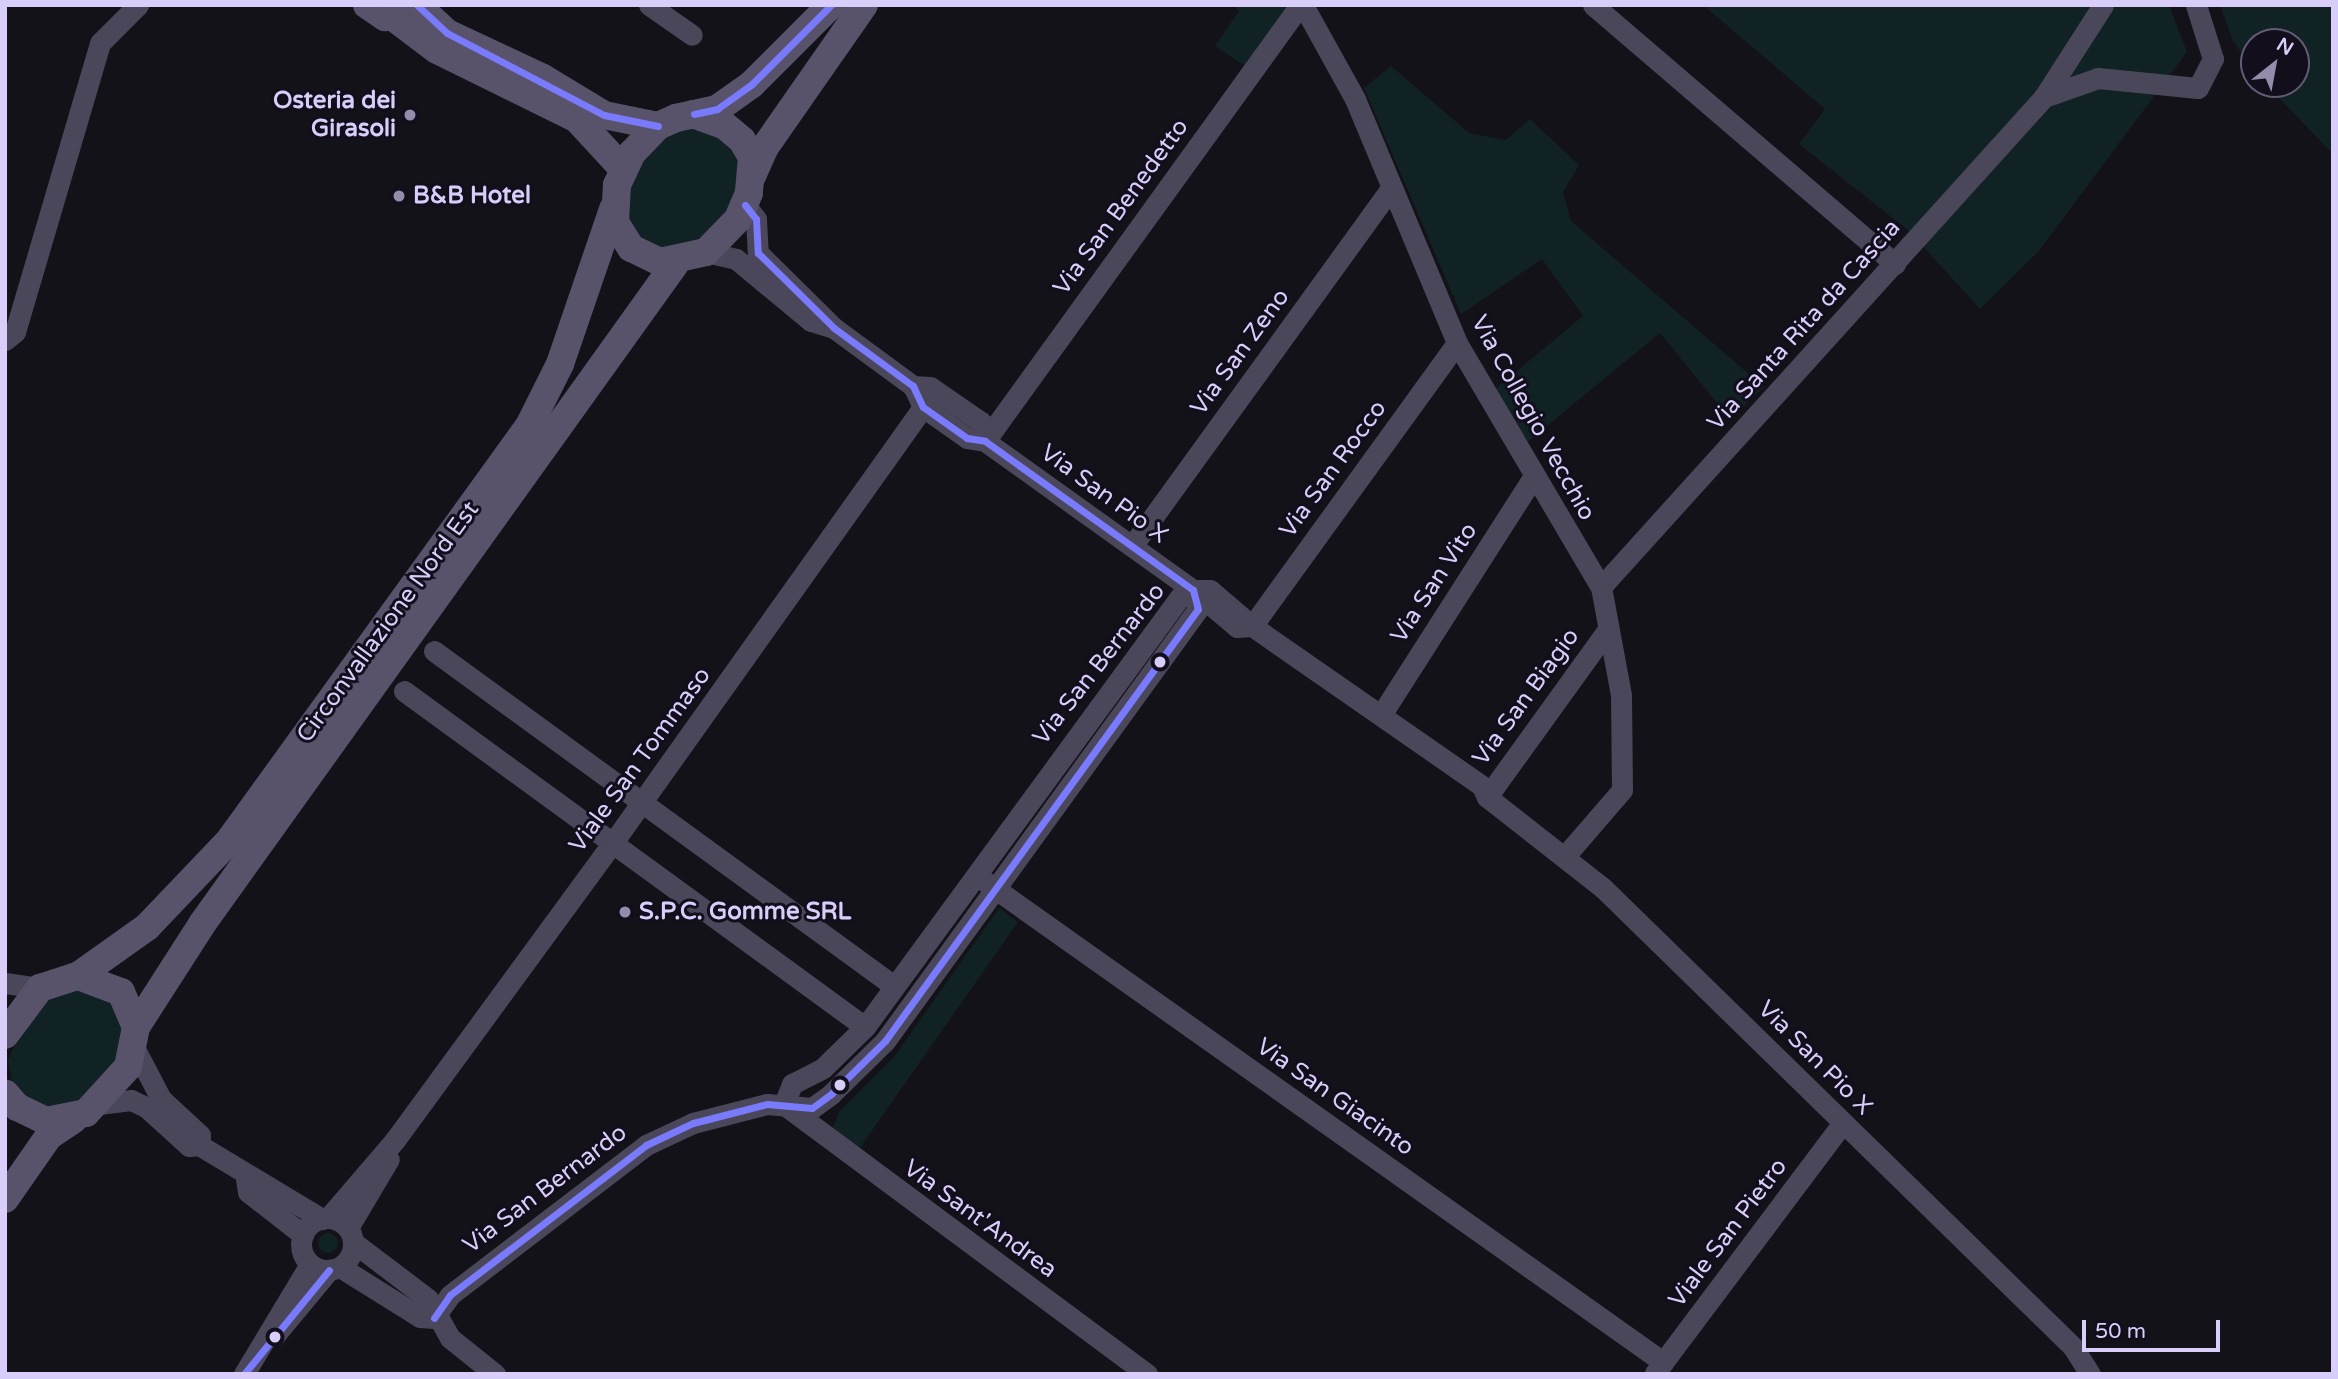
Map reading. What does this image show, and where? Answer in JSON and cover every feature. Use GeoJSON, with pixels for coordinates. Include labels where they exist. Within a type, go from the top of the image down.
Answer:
{"type":"FeatureCollection","features":[{"type":"Feature","properties":{"kind":"main road"},"geometry":{"type":"LineString","coordinates":[[396,8],[543,78],[604,115],[658,125],[717,108],[752,84],[831,5]]}},
{"type":"Feature","properties":{"kind":"main road"},"geometry":{"type":"LineString","coordinates":[[613,209],[631,248],[675,264],[706,252],[745,205],[752,176],[765,147],[864,5]]}},
{"type":"Feature","properties":{"kind":"main road"},"geometry":{"type":"LineString","coordinates":[[396,8],[449,56],[577,119],[624,170]]}},
{"type":"Feature","properties":{"kind":"main road"},"geometry":{"type":"LineString","coordinates":[[693,114],[724,125],[742,141],[752,157],[752,176]]}},
{"type":"Feature","properties":{"kind":"main road","name":"Circonvallazione Nord Est"},"geometry":{"type":"LineString","coordinates":[[40,988],[78,976],[147,927],[229,841],[529,426],[560,364],[624,170],[658,125]]}},
{"type":"Feature","properties":{"kind":"main road","name":"Circonvallazione Nord Est"},"geometry":{"type":"LineString","coordinates":[[99,1104],[202,924],[675,264]]}},
{"type":"Feature","properties":{"kind":"main road"},"geometry":{"type":"LineString","coordinates":[[78,976],[121,992],[136,1038]]}},
{"type":"Feature","properties":{"kind":"main road"},"geometry":{"type":"LineString","coordinates":[[5,1035],[40,988]]}},
{"type":"Feature","properties":{"kind":"main road"},"geometry":{"type":"LineString","coordinates":[[5,1093],[31,1117],[73,1119]]}},
{"type":"Feature","properties":{"kind":"main road"},"geometry":{"type":"LineString","coordinates":[[5,1199],[49,1136],[99,1104]]}},
{"type":"Feature","properties":{"kind":"street"},"geometry":{"type":"LineString","coordinates":[[5,340],[15,332],[100,43],[138,5]]}},
{"type":"Feature","properties":{"kind":"street"},"geometry":{"type":"LineString","coordinates":[[649,5],[692,35]]}},
{"type":"Feature","properties":{"kind":"street","name":"Via Collegio Vecchio"},"geometry":{"type":"LineString","coordinates":[[1301,5],[1355,99],[1457,342],[1532,479],[1601,587],[1621,695],[1622,790],[1564,856]]}},
{"type":"Feature","properties":{"kind":"street","name":"Via San Benedetto"},"geometry":{"type":"LineString","coordinates":[[985,441],[1301,5]]}},
{"type":"Feature","properties":{"kind":"street"},"geometry":{"type":"LineString","coordinates":[[1593,5],[1895,264]]}},
{"type":"Feature","properties":{"kind":"street","name":"Via Santa Rita da Cascia"},"geometry":{"type":"LineString","coordinates":[[1601,587],[2044,97],[2103,5]]}},
{"type":"Feature","properties":{"kind":"street","name":"Via Santa Rita da Cascia"},"geometry":{"type":"LineString","coordinates":[[2044,97],[2098,78],[2198,88],[2213,59],[2196,5]]}},
{"type":"Feature","properties":{"kind":"street","name":"Via San Zeno"},"geometry":{"type":"LineString","coordinates":[[1132,546],[1391,188]]}},
{"type":"Feature","properties":{"kind":"street","name":"Via San Pio X"},"geometry":{"type":"LineString","coordinates":[[745,205],[756,219],[758,253],[834,328],[913,386],[923,407],[967,438],[985,441],[1193,590],[1237,627],[1252,626],[1381,715],[1431,754],[1434,769],[1476,799],[1487,797],[1564,856],[2073,1347],[2090,1374]]}},
{"type":"Feature","properties":{"kind":"street","name":"Via San Pio X"},"geometry":{"type":"LineString","coordinates":[[706,252],[736,259],[811,321],[834,328]]}},
{"type":"Feature","properties":{"kind":"street","name":"Via San Rocco"},"geometry":{"type":"LineString","coordinates":[[1252,626],[1457,342]]}},
{"type":"Feature","properties":{"kind":"street","name":"Via San Pio X"},"geometry":{"type":"LineString","coordinates":[[913,386],[930,387],[981,422],[985,441]]}},
{"type":"Feature","properties":{"kind":"street","name":"Viale San Tommaso"},"geometry":{"type":"LineString","coordinates":[[303,1235],[325,1219],[395,1140],[640,806],[923,407]]}},
{"type":"Feature","properties":{"kind":"street","name":"Via San Vito"},"geometry":{"type":"LineString","coordinates":[[1381,715],[1532,479]]}},
{"type":"Feature","properties":{"kind":"street","name":"Via San Bernardo"},"geometry":{"type":"LineString","coordinates":[[434,1318],[450,1295],[623,1159],[693,1123],[783,1104],[812,1108],[885,1041],[1198,609],[1193,590],[1180,597],[865,1027],[823,1068],[792,1084],[783,1104]]}},
{"type":"Feature","properties":{"kind":"street","name":"Via San Biagio"},"geometry":{"type":"LineString","coordinates":[[1487,797],[1608,629]]}},
{"type":"Feature","properties":{"kind":"street"},"geometry":{"type":"LineString","coordinates":[[434,651],[640,806],[894,986]]}},
{"type":"Feature","properties":{"kind":"street"},"geometry":{"type":"LineString","coordinates":[[404,691],[865,1027]]}},
{"type":"Feature","properties":{"kind":"street","name":"Via San Giacinto"},"geometry":{"type":"LineString","coordinates":[[975,875],[1659,1368]]}},
{"type":"Feature","properties":{"kind":"street"},"geometry":{"type":"LineString","coordinates":[[5,983],[40,988]]}},
{"type":"Feature","properties":{"kind":"street"},"geometry":{"type":"LineString","coordinates":[[136,1038],[161,1099],[200,1136],[199,1145]]}},
{"type":"Feature","properties":{"kind":"street"},"geometry":{"type":"LineString","coordinates":[[99,1104],[131,1100],[189,1146],[199,1145],[246,1179],[351,1235],[428,1299],[434,1318],[495,1374]]}},
{"type":"Feature","properties":{"kind":"street","name":"Via Sant'Andrea"},"geometry":{"type":"LineString","coordinates":[[783,1104],[1147,1374]]}},
{"type":"Feature","properties":{"kind":"street","name":"Viale San Pietro"},"geometry":{"type":"LineString","coordinates":[[1659,1368],[1843,1123]]}},
{"type":"Feature","properties":{"kind":"street","name":"Viale San Tommaso"},"geometry":{"type":"LineString","coordinates":[[244,1374],[272,1335],[271,1327],[326,1267],[351,1235],[396,1150],[395,1140]]}},
{"type":"Feature","properties":{"kind":"street"},"geometry":{"type":"LineString","coordinates":[[246,1179],[248,1192],[303,1235],[326,1267],[420,1317],[434,1318]]}},
{"type":"Feature","properties":{"kind":"shaded area"},"geometry":{"type":"Polygon","coordinates":[[[1233,5],[1289,5],[1248,68],[1215,46],[1239,11],[1233,5]]]}},
{"type":"Feature","properties":{"kind":"shaded area"},"geometry":{"type":"Polygon","coordinates":[[[1703,5],[2169,5],[2187,52],[2038,252],[1980,309],[1909,231],[1799,144],[1825,109],[1703,5]]]}},
{"type":"Feature","properties":{"kind":"shaded area"},"geometry":{"type":"Polygon","coordinates":[[[2220,5],[2333,5],[2333,154],[2279,98],[2310,98],[2310,28],[2240,28],[2240,50],[2233,41],[2220,5]]]}},
{"type":"Feature","properties":{"kind":"shaded area"},"geometry":{"type":"Polygon","coordinates":[[[1391,66],[1469,133],[1506,140],[1530,119],[1579,165],[1563,192],[1571,221],[1764,387],[1730,419],[1660,333],[1525,444],[1494,390],[1583,316],[1542,259],[1461,314],[1364,88],[1391,66]]]}},
{"type":"Feature","properties":{"kind":"shaded area"},"geometry":{"type":"Polygon","coordinates":[[[684,126],[726,137],[740,159],[739,189],[711,236],[663,251],[628,228],[623,201],[632,173],[658,141],[684,126]]]}},
{"type":"Feature","properties":{"kind":"shaded area"},"geometry":{"type":"Polygon","coordinates":[[[999,908],[1018,922],[859,1149],[832,1129],[839,1112],[894,1057],[999,908]]]}},
{"type":"Feature","properties":{"kind":"shaded area"},"geometry":{"type":"Polygon","coordinates":[[[69,985],[111,997],[125,1018],[124,1048],[96,1095],[48,1110],[13,1087],[8,1060],[29,1014],[69,985]]]}},
{"type":"Feature","properties":{"kind":"shaded area"},"geometry":{"type":"Polygon","coordinates":[[[324,1233],[332,1233],[338,1243],[332,1253],[324,1253],[318,1247],[318,1239],[324,1233]]]}},
{"type":"Feature","properties":{"kind":"transit line"},"geometry":{"type":"LineString","coordinates":[[417,5],[447,33],[604,115],[658,126]]}},
{"type":"Feature","properties":{"kind":"transit line"},"geometry":{"type":"LineString","coordinates":[[694,114],[717,109],[752,84],[831,5]]}},
{"type":"Feature","properties":{"kind":"transit line"},"geometry":{"type":"LineString","coordinates":[[745,205],[756,219],[758,253],[834,328],[913,386],[923,407],[967,438],[985,441],[1193,590]]}},
{"type":"Feature","properties":{"kind":"transit line"},"geometry":{"type":"LineString","coordinates":[[434,1318],[450,1295],[646,1145],[693,1123],[767,1104],[812,1108],[831,1094],[885,1041],[1198,609],[1193,590]]}},
{"type":"Feature","properties":{"kind":"transit line"},"geometry":{"type":"LineString","coordinates":[[244,1374],[329,1270]]}},
{"type":"Feature","properties":{"kind":"place","name":"Osteria dei Girasoli"},"geometry":{"type":"Point","coordinates":[410,115]}},
{"type":"Feature","properties":{"kind":"place","name":"B&B Hotel"},"geometry":{"type":"Point","coordinates":[399,196]}},
{"type":"Feature","properties":{"kind":"place","name":"S.P.C. Gomme SRL"},"geometry":{"type":"Point","coordinates":[625,912]}}]}
